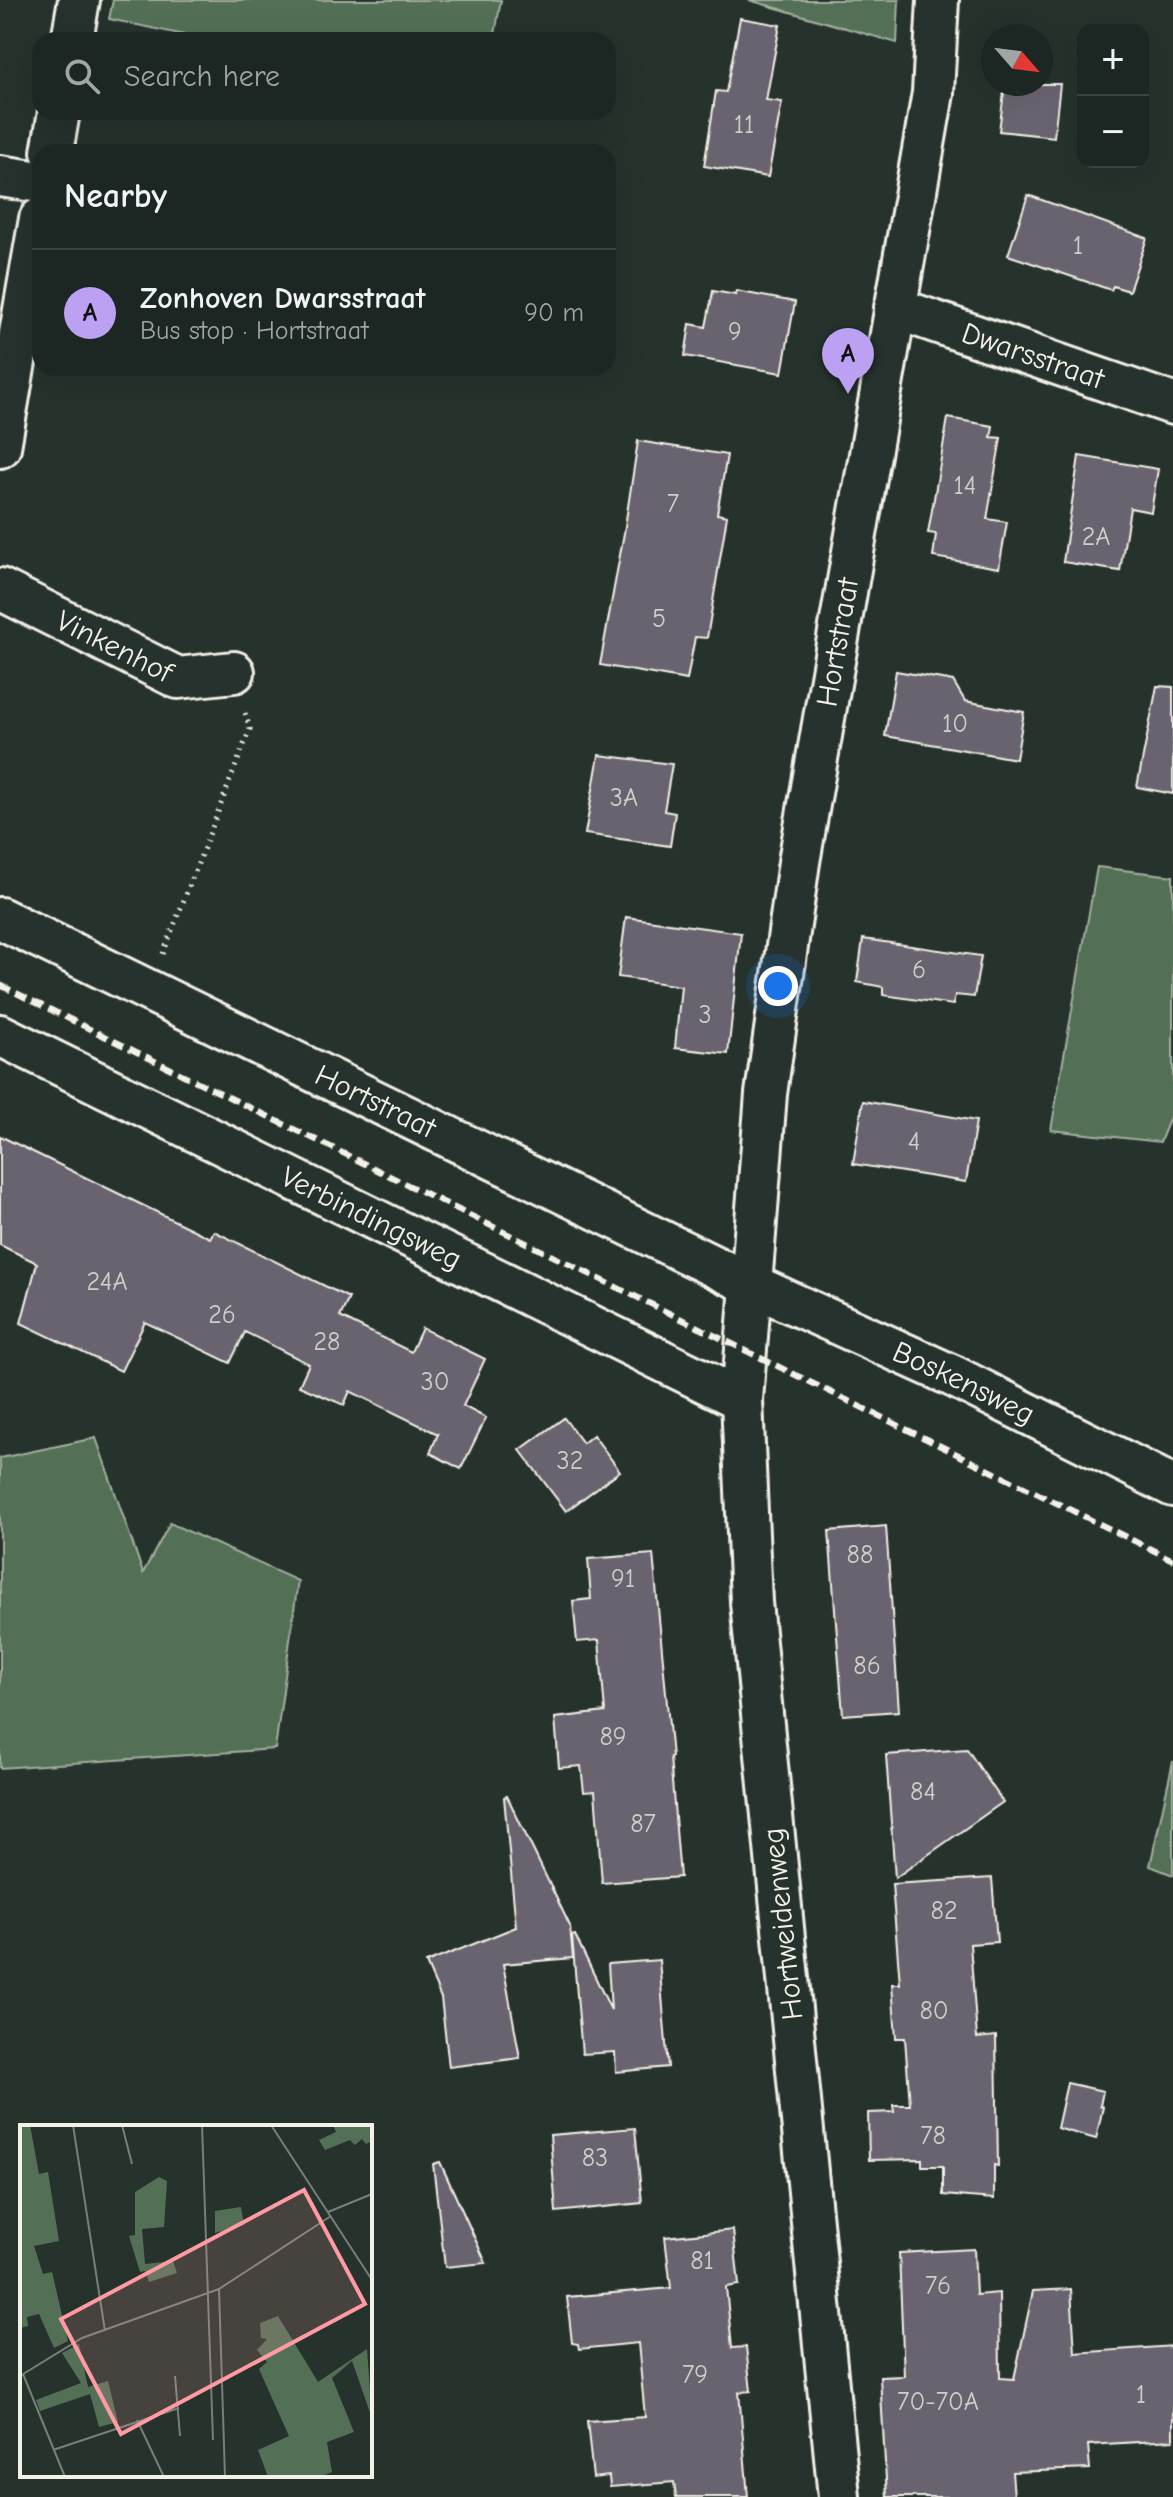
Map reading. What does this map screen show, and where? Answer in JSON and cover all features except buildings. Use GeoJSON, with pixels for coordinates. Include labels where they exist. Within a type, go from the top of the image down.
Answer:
{"type":"FeatureCollection","features":[{"type":"Feature","properties":{"kind":"street"},"geometry":{"type":"LineString","coordinates":[[73,32],[79,0]]}},
{"type":"Feature","properties":{"kind":"street","name":"Hortstraat"},"geometry":{"type":"LineString","coordinates":[[745,1350],[766,1094],[799,862],[933,93],[938,0]]}},
{"type":"Feature","properties":{"kind":"street"},"geometry":{"type":"LineString","coordinates":[[53,144],[58,120]]}},
{"type":"Feature","properties":{"kind":"street"},"geometry":{"type":"LineString","coordinates":[[0,176],[32,181]]}},
{"type":"Feature","properties":{"kind":"street"},"geometry":{"type":"LineString","coordinates":[[0,447],[32,265]]}},
{"type":"Feature","properties":{"kind":"street","name":"Dwarsstraat"},"geometry":{"type":"LineString","coordinates":[[895,308],[1173,404]]}},
{"type":"Feature","properties":{"kind":"street","name":"Vinkenhof"},"geometry":{"type":"LineString","coordinates":[[0,589],[178,678],[234,672]]}},
{"type":"Feature","properties":{"kind":"street","name":"Hortstraat"},"geometry":{"type":"LineString","coordinates":[[0,918],[752,1285]]}},
{"type":"Feature","properties":{"kind":"street"},"geometry":{"type":"LineString","coordinates":[[156,970],[702,1236],[715,1238],[755,1233]]}},
{"type":"Feature","properties":{"kind":"street","name":"Verbindingsweg"},"geometry":{"type":"LineString","coordinates":[[0,1035],[742,1400]]}},
{"type":"Feature","properties":{"kind":"street","name":"Boskensweg"},"geometry":{"type":"LineString","coordinates":[[752,1285],[953,1376],[1173,1486]]}},
{"type":"Feature","properties":{"kind":"street","name":"Hortweidenweg"},"geometry":{"type":"LineString","coordinates":[[745,1350],[742,1400],[751,1602],[839,2497]]}},
{"type":"Feature","properties":{"kind":"path"},"geometry":{"type":"LineString","coordinates":[[156,970],[250,729],[234,672]]}},
{"type":"Feature","properties":{"kind":"green space"},"geometry":{"type":"Polygon","coordinates":[[[113,0],[501,0],[495,32],[170,32],[109,19],[113,0]]]}},
{"type":"Feature","properties":{"kind":"green space"},"geometry":{"type":"Polygon","coordinates":[[[749,0],[899,0],[897,43],[749,0]]]}},
{"type":"Feature","properties":{"kind":"green space"},"geometry":{"type":"Polygon","coordinates":[[[1097,867],[1173,876],[1173,1110],[1160,1142],[1051,1130],[1097,867]]]}},
{"type":"Feature","properties":{"kind":"green space"},"geometry":{"type":"Polygon","coordinates":[[[96,1438],[143,1573],[170,1523],[298,1581],[275,1749],[0,1768],[0,1458],[96,1438]]]}},
{"type":"Feature","properties":{"kind":"green space"},"geometry":{"type":"Polygon","coordinates":[[[1173,1761],[1173,1875],[1150,1866],[1173,1761]]]}},
{"type":"Feature","properties":{"kind":"railway"},"geometry":{"type":"LineString","coordinates":[[0,985],[1173,1560]]}},
{"type":"Feature","properties":{"kind":"place","name":"Zonhoven Dwarsstraat"},"geometry":{"type":"Point","coordinates":[848,394]}}]}
